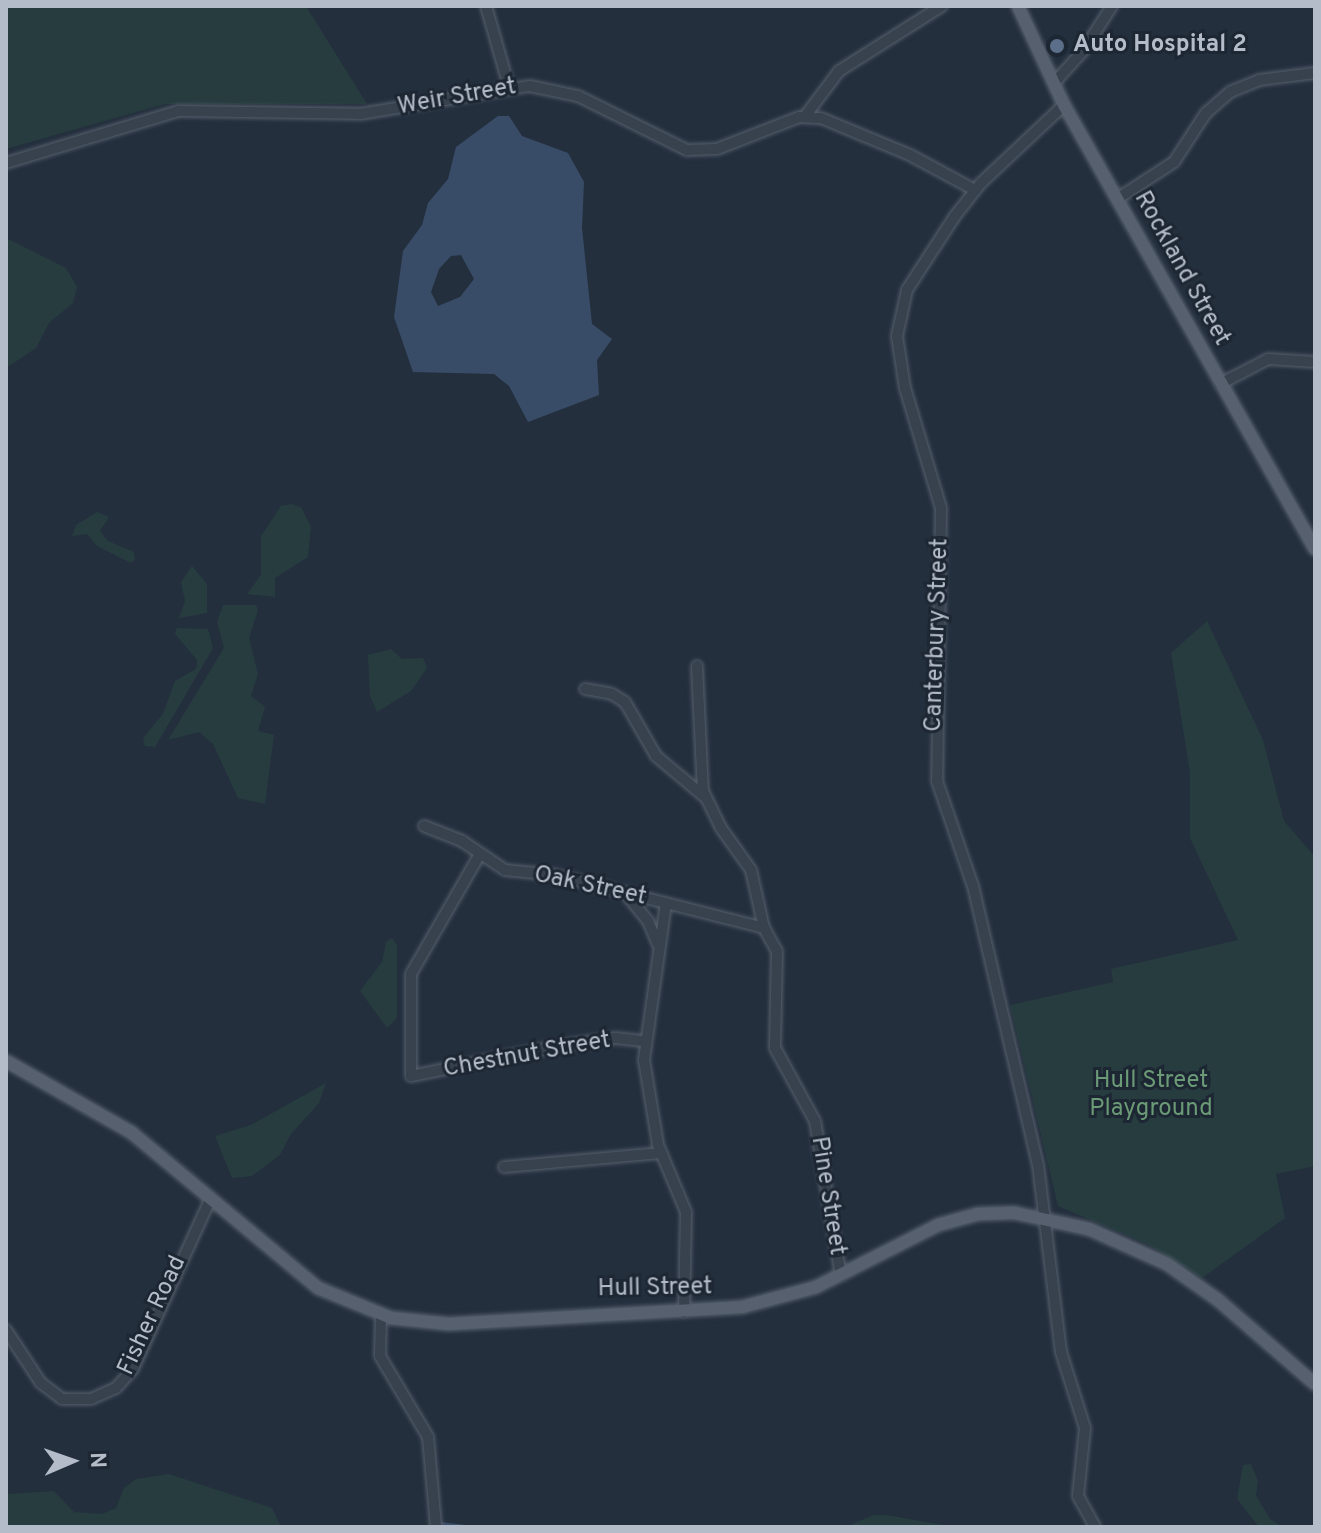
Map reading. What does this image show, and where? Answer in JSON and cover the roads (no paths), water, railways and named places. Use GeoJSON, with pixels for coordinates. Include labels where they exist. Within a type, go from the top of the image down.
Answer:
{"type":"FeatureCollection","features":[{"type":"Feature","properties":{"kind":"main road","name":"Rockland Street"},"geometry":{"type":"LineString","coordinates":[[1018,6],[1064,105],[1315,549]]}},
{"type":"Feature","properties":{"kind":"main road","name":"Hull Street"},"geometry":{"type":"LineString","coordinates":[[6,1061],[123,1126],[306,1280],[381,1316],[449,1324],[575,1313],[684,1312],[769,1302],[841,1276],[917,1234],[959,1218],[1006,1212],[1044,1217],[1115,1239],[1176,1270],[1315,1384]]}},
{"type":"Feature","properties":{"kind":"street"},"geometry":{"type":"LineString","coordinates":[[486,6],[509,87]]}},
{"type":"Feature","properties":{"kind":"street"},"geometry":{"type":"LineString","coordinates":[[942,6],[839,71],[806,115],[886,144],[975,190]]}},
{"type":"Feature","properties":{"kind":"street"},"geometry":{"type":"LineString","coordinates":[[1054,83],[1083,51],[1112,6]]}},
{"type":"Feature","properties":{"kind":"street"},"geometry":{"type":"LineString","coordinates":[[1117,199],[1174,162],[1223,96],[1259,80],[1315,73]]}},
{"type":"Feature","properties":{"kind":"street","name":"Weir Street"},"geometry":{"type":"LineString","coordinates":[[6,163],[178,111],[360,114],[509,87],[539,86],[569,92],[687,150],[728,147],[806,115]]}},
{"type":"Feature","properties":{"kind":"street","name":"Canterbury Street"},"geometry":{"type":"LineString","coordinates":[[1064,105],[975,190],[907,290],[897,321],[897,345],[941,508],[937,781],[976,897],[1038,1165],[1061,1352],[1085,1428],[1078,1496],[1095,1527]]}},
{"type":"Feature","properties":{"kind":"street"},"geometry":{"type":"LineString","coordinates":[[1220,384],[1268,359],[1315,362]]}},
{"type":"Feature","properties":{"kind":"street","name":"Pine Street"},"geometry":{"type":"LineString","coordinates":[[697,666],[705,797],[751,870],[764,928],[778,956],[772,1006],[775,1048],[816,1127],[824,1199],[841,1276]]}},
{"type":"Feature","properties":{"kind":"street"},"geometry":{"type":"LineString","coordinates":[[585,689],[612,694],[625,702],[656,756],[705,797]]}},
{"type":"Feature","properties":{"kind":"street","name":"Oak Street"},"geometry":{"type":"LineString","coordinates":[[424,826],[443,831],[505,870],[549,873],[764,928]]}},
{"type":"Feature","properties":{"kind":"street","name":"Chestnut Street"},"geometry":{"type":"LineString","coordinates":[[480,854],[411,974],[411,1076],[571,1044],[615,1038],[643,1041]]}},
{"type":"Feature","properties":{"kind":"street"},"geometry":{"type":"LineString","coordinates":[[622,891],[648,921],[659,946]]}},
{"type":"Feature","properties":{"kind":"street"},"geometry":{"type":"LineString","coordinates":[[666,903],[643,1041],[661,1153],[686,1212],[684,1312]]}},
{"type":"Feature","properties":{"kind":"street"},"geometry":{"type":"LineString","coordinates":[[504,1167],[661,1153]]}},
{"type":"Feature","properties":{"kind":"street","name":"Fisher Road"},"geometry":{"type":"LineString","coordinates":[[6,1330],[41,1383],[62,1399],[91,1399],[116,1388],[140,1354],[211,1198]]}},
{"type":"Feature","properties":{"kind":"street"},"geometry":{"type":"LineString","coordinates":[[381,1316],[380,1356],[428,1437],[436,1527]]}},
{"type":"Feature","properties":{"kind":"water"},"geometry":{"type":"Polygon","coordinates":[[[498,116],[509,116],[522,136],[568,153],[584,182],[582,228],[592,324],[612,339],[597,360],[599,395],[528,422],[509,386],[494,374],[413,372],[394,317],[403,251],[422,225],[428,203],[448,179],[456,147],[498,116]],[[461,255],[451,256],[439,269],[431,292],[438,306],[460,297],[474,279],[461,255]]]}},
{"type":"Feature","properties":{"kind":"waterway"},"geometry":{"type":"LineString","coordinates":[[441,1523],[473,1527]]}},
{"type":"Feature","properties":{"kind":"place","name":"Auto Hospital 2"},"geometry":{"type":"Point","coordinates":[1057,46]}},
{"type":"Feature","properties":{"kind":"park label","name":"Hull Street Playground"},"geometry":{"type":"Point","coordinates":[1151,1096]}}]}
